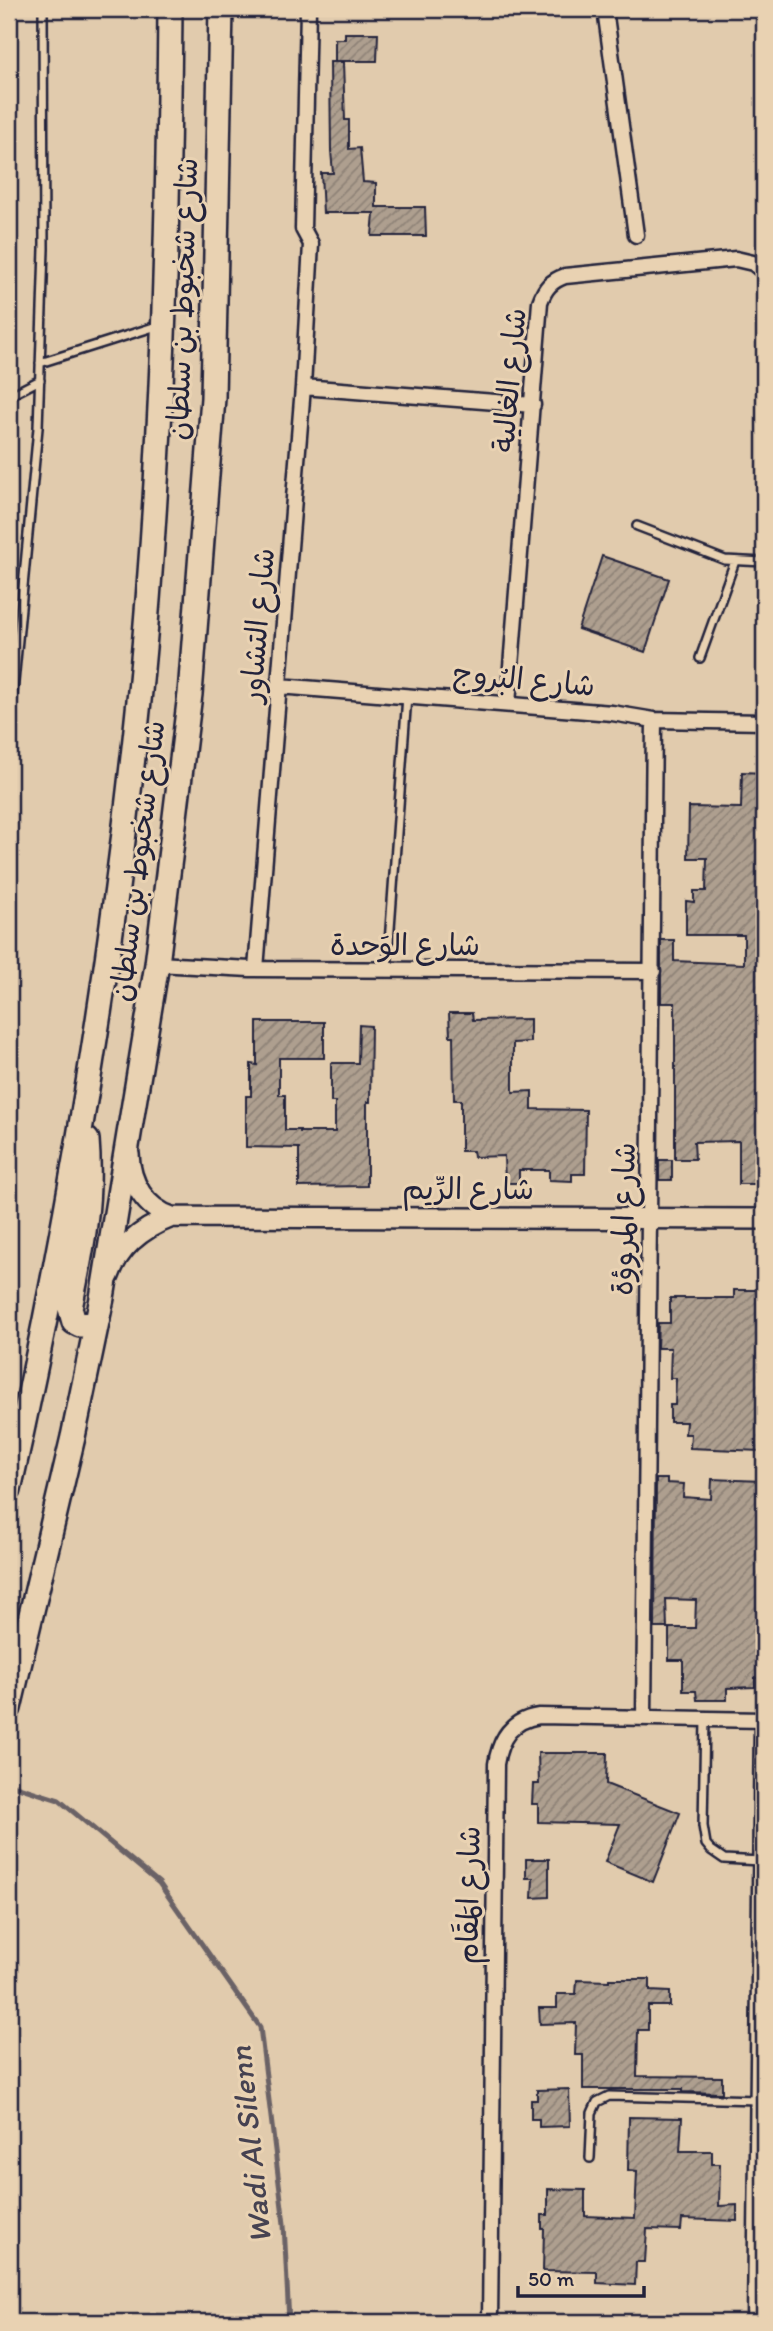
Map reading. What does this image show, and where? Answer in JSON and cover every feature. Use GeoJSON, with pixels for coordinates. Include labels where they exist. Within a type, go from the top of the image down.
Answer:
{"type":"FeatureCollection","features":[{"type":"Feature","properties":{"kind":"main road","name":"شارع شخبوط بن سلطان"},"geometry":{"type":"LineString","coordinates":[[9,1490],[52,1285],[84,1113],[118,879],[140,690],[154,510],[164,324],[170,9]]}},
{"type":"Feature","properties":{"kind":"main road","name":"شارع شخبوط بن سلطان"},"geometry":{"type":"LineString","coordinates":[[9,1708],[73,1437],[100,1308],[130,1143],[158,964],[190,694],[213,398],[221,9]]}},
{"type":"Feature","properties":{"kind":"main road"},"geometry":{"type":"LineString","coordinates":[[84,1113],[89,1193],[70,1315],[80,1325],[87,1326],[100,1308]]}},
{"type":"Feature","properties":{"kind":"street","name":"شارع التشاور"},"geometry":{"type":"LineString","coordinates":[[256,969],[312,244],[303,229],[308,9]]}},
{"type":"Feature","properties":{"kind":"street"},"geometry":{"type":"LineString","coordinates":[[605,9],[636,235]]}},
{"type":"Feature","properties":{"kind":"street","name":"شارع الغالية"},"geometry":{"type":"LineString","coordinates":[[508,704],[540,302],[549,285],[565,276],[736,259],[753,263],[764,272]]}},
{"type":"Feature","properties":{"kind":"street"},"geometry":{"type":"LineString","coordinates":[[303,387],[533,405]]}},
{"type":"Feature","properties":{"kind":"street","name":"شارع البُروج"},"geometry":{"type":"LineString","coordinates":[[279,686],[612,713],[654,720],[764,722]]}},
{"type":"Feature","properties":{"kind":"street","name":"شارع المروؤة"},"geometry":{"type":"LineString","coordinates":[[644,1718],[654,720]]}},
{"type":"Feature","properties":{"kind":"street","name":"شارع الوَحدة"},"geometry":{"type":"LineString","coordinates":[[158,964],[256,969],[653,971]]}},
{"type":"Feature","properties":{"kind":"street"},"geometry":{"type":"LineString","coordinates":[[130,1143],[130,1167],[139,1191],[155,1209],[172,1217]]}},
{"type":"Feature","properties":{"kind":"street","name":"شارع الرِّيم"},"geometry":{"type":"LineString","coordinates":[[100,1308],[113,1266],[131,1241],[140,1233],[172,1217],[764,1219]]}},
{"type":"Feature","properties":{"kind":"street","name":"شارع المَقَام"},"geometry":{"type":"LineString","coordinates":[[490,2322],[497,1754],[508,1731],[531,1717],[763,1720]]}},
{"type":"Feature","properties":{"kind":"street"},"geometry":{"type":"LineString","coordinates":[[755,2322],[763,1720]]}},
{"type":"Feature","properties":{"kind":"lane"},"geometry":{"type":"LineString","coordinates":[[9,735],[38,428],[44,249],[43,9]]}},
{"type":"Feature","properties":{"kind":"lane"},"geometry":{"type":"LineString","coordinates":[[40,363],[164,324]]}},
{"type":"Feature","properties":{"kind":"lane"},"geometry":{"type":"LineString","coordinates":[[9,396],[40,380]]}},
{"type":"Feature","properties":{"kind":"lane"},"geometry":{"type":"LineString","coordinates":[[637,526],[717,557],[764,562]]}},
{"type":"Feature","properties":{"kind":"lane"},"geometry":{"type":"LineString","coordinates":[[700,658],[735,561]]}},
{"type":"Feature","properties":{"kind":"lane"},"geometry":{"type":"LineString","coordinates":[[387,970],[407,696]]}},
{"type":"Feature","properties":{"kind":"lane"},"geometry":{"type":"LineString","coordinates":[[705,1719],[703,1826],[706,1844],[724,1859],[761,1861]]}},
{"type":"Feature","properties":{"kind":"lane"},"geometry":{"type":"LineString","coordinates":[[590,2158],[592,2113],[597,2102],[609,2096],[758,2100]]}},
{"type":"Feature","properties":{"kind":"building"},"geometry":{"type":"Polygon","coordinates":[[[345,33],[378,33],[377,61],[335,61],[335,39],[345,39],[345,33]]]}},
{"type":"Feature","properties":{"kind":"building"},"geometry":{"type":"Polygon","coordinates":[[[330,62],[343,62],[349,149],[360,148],[363,182],[376,183],[376,207],[425,207],[426,236],[372,236],[374,213],[323,213],[321,173],[333,173],[330,62]]]}},
{"type":"Feature","properties":{"kind":"building"},"geometry":{"type":"Polygon","coordinates":[[[602,556],[669,579],[645,652],[578,629],[602,556]]]}},
{"type":"Feature","properties":{"kind":"building"},"geometry":{"type":"Polygon","coordinates":[[[742,772],[764,773],[764,1184],[739,1184],[739,1141],[694,1142],[695,1159],[675,1159],[675,1003],[661,1003],[661,940],[674,940],[674,961],[744,964],[744,935],[686,935],[686,901],[694,902],[694,891],[706,891],[707,858],[688,858],[689,807],[741,808],[742,772]]]}},
{"type":"Feature","properties":{"kind":"building"},"geometry":{"type":"Polygon","coordinates":[[[449,1013],[472,1013],[473,1020],[530,1019],[530,1042],[513,1043],[513,1092],[532,1091],[532,1109],[586,1110],[585,1174],[572,1174],[572,1181],[549,1180],[549,1170],[519,1170],[519,1183],[505,1183],[504,1156],[474,1157],[473,1151],[461,1151],[461,1100],[454,1100],[453,1036],[450,1036],[449,1013]]]}},
{"type":"Feature","properties":{"kind":"building"},"geometry":{"type":"Polygon","coordinates":[[[257,1022],[324,1022],[324,1058],[279,1058],[279,1095],[285,1095],[285,1130],[300,1132],[335,1132],[335,1102],[331,1102],[331,1063],[358,1063],[359,1025],[371,1026],[367,1186],[299,1187],[299,1148],[246,1147],[246,1096],[251,1096],[251,1064],[257,1065],[257,1022]]]}},
{"type":"Feature","properties":{"kind":"building"},"geometry":{"type":"Polygon","coordinates":[[[659,1160],[672,1160],[672,1180],[659,1180],[659,1160]]]}},
{"type":"Feature","properties":{"kind":"building"},"geometry":{"type":"Polygon","coordinates":[[[734,1290],[764,1290],[764,1425],[761,1425],[760,1451],[690,1448],[691,1434],[685,1434],[686,1422],[670,1422],[670,1405],[675,1405],[676,1378],[670,1378],[671,1348],[657,1348],[658,1323],[670,1323],[670,1298],[734,1298],[734,1290]]]}},
{"type":"Feature","properties":{"kind":"building"},"geometry":{"type":"Polygon","coordinates":[[[656,1479],[684,1484],[683,1497],[711,1499],[712,1479],[762,1481],[764,1678],[755,1678],[755,1687],[727,1688],[727,1700],[697,1700],[696,1691],[683,1691],[683,1660],[669,1660],[669,1628],[695,1628],[696,1600],[666,1599],[667,1628],[655,1628],[656,1479]]]}},
{"type":"Feature","properties":{"kind":"building"},"geometry":{"type":"Polygon","coordinates":[[[538,1753],[607,1753],[606,1784],[680,1813],[653,1882],[605,1862],[620,1824],[538,1822],[538,1804],[532,1804],[533,1784],[539,1784],[538,1753]]]}},
{"type":"Feature","properties":{"kind":"building"},"geometry":{"type":"Polygon","coordinates":[[[526,1859],[549,1859],[549,1897],[532,1898],[533,1878],[526,1878],[526,1859]]]}},
{"type":"Feature","properties":{"kind":"building"},"geometry":{"type":"Polygon","coordinates":[[[650,1979],[650,1991],[670,1992],[670,2006],[648,2006],[648,2030],[638,2030],[637,2076],[722,2077],[722,2093],[683,2092],[683,2089],[583,2089],[583,2055],[575,2055],[576,2023],[540,2024],[539,2008],[557,2008],[557,1994],[576,1994],[577,1980],[650,1979]]]}},
{"type":"Feature","properties":{"kind":"building"},"geometry":{"type":"Polygon","coordinates":[[[569,2089],[570,2126],[539,2127],[539,2119],[531,2119],[531,2100],[537,2100],[537,2090],[569,2089]]]}},
{"type":"Feature","properties":{"kind":"building"},"geometry":{"type":"Polygon","coordinates":[[[629,2117],[682,2118],[680,2151],[712,2151],[712,2164],[720,2164],[719,2206],[737,2205],[737,2221],[682,2219],[681,2230],[647,2229],[645,2262],[636,2262],[635,2285],[597,2283],[597,2272],[543,2271],[542,2215],[548,2215],[548,2189],[585,2190],[585,2216],[635,2218],[637,2171],[628,2170],[629,2117]]]}},
{"type":"Feature","properties":{"kind":"waterway","name":"Wadi Al Silenn"},"geometry":{"type":"LineString","coordinates":[[9,1784],[59,1800],[159,1883],[260,2027],[284,2224],[289,2322]]}}]}
